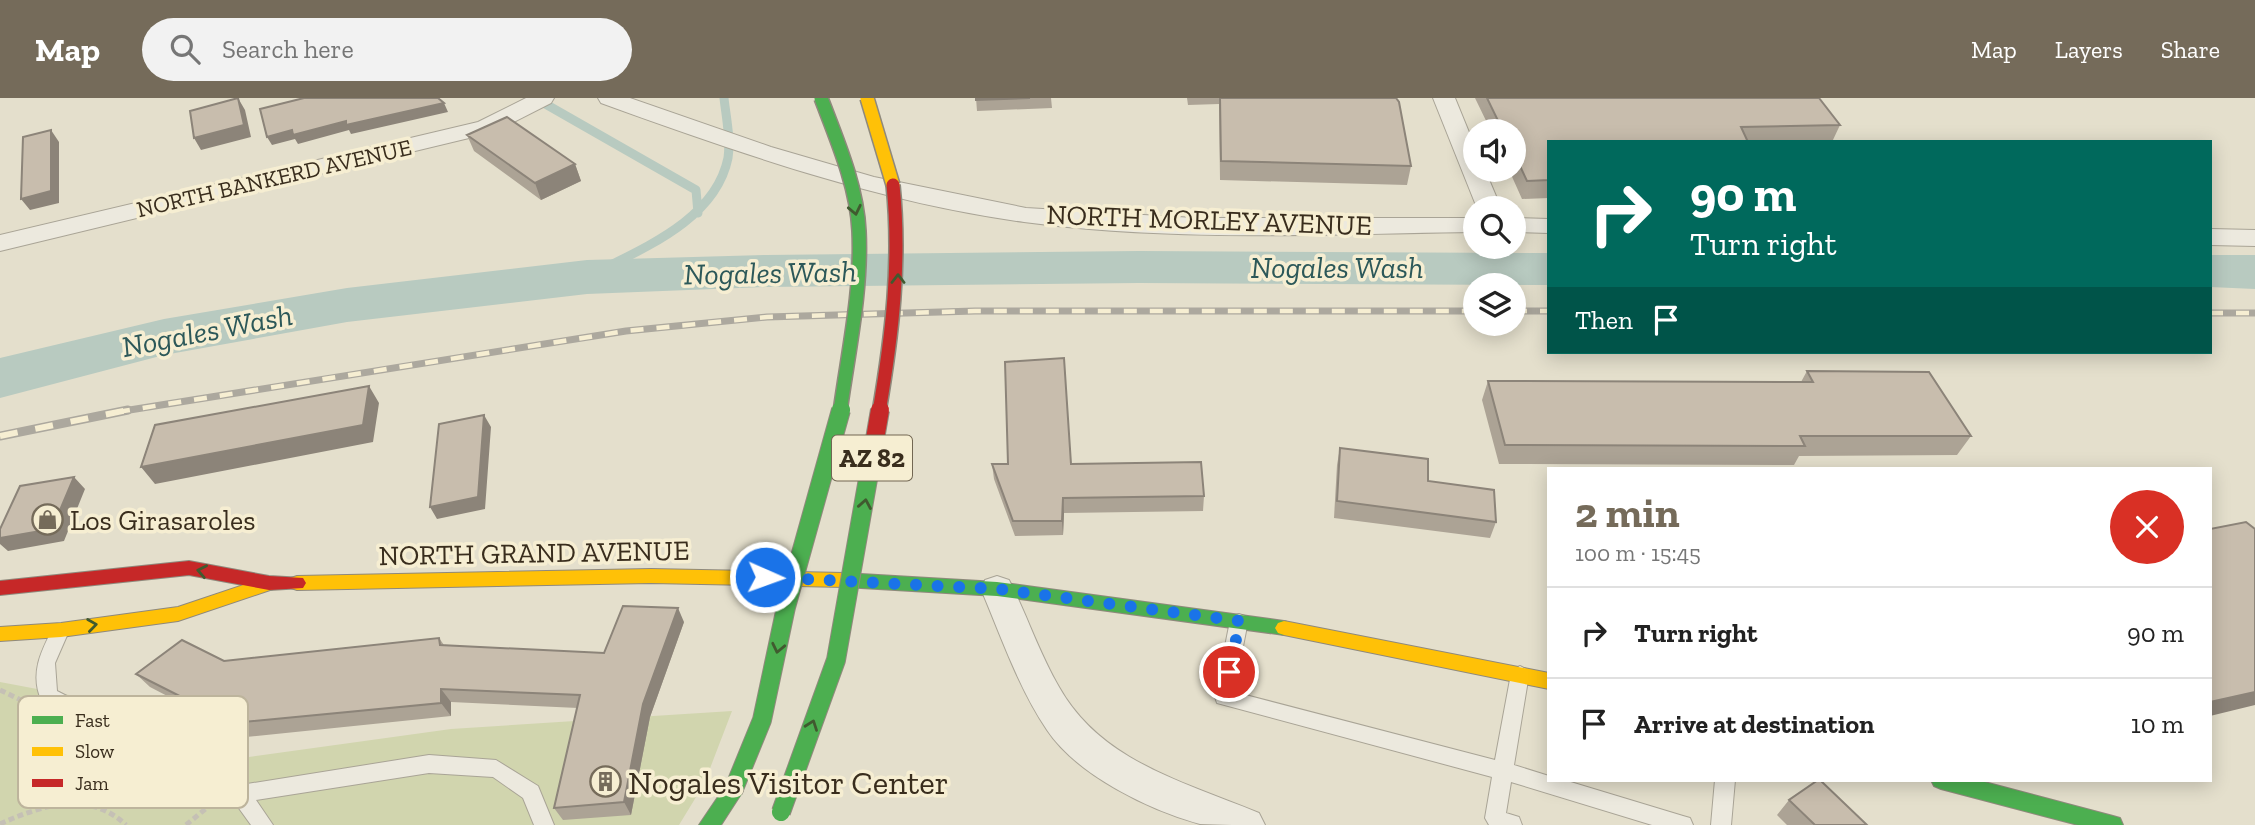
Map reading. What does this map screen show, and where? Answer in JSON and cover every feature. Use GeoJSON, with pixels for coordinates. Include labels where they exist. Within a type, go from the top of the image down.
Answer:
{"type":"FeatureCollection","features":[{"type":"Feature","properties":{"kind":"main road","name":"AZ 82"},"geometry":{"type":"LineString","coordinates":[[709,825],[733,791],[762,720],[786,607],[839,422],[856,297],[859,230],[843,154],[821,98]]}},
{"type":"Feature","properties":{"kind":"main road","name":"AZ 82"},"geometry":{"type":"LineString","coordinates":[[778,819],[836,660],[866,497],[898,289],[897,214],[890,167],[867,98]]}},
{"type":"Feature","properties":{"kind":"main road","name":"NORTH GRAND AVENUE"},"geometry":{"type":"LineString","coordinates":[[0,588],[189,568],[269,583],[739,576],[998,589],[1307,631],[1547,681]]}},
{"type":"Feature","properties":{"kind":"main road","name":"NORTH GRAND AVENUE"},"geometry":{"type":"LineString","coordinates":[[0,634],[61,630],[178,614],[269,583]]}},
{"type":"Feature","properties":{"kind":"main road"},"geometry":{"type":"LineString","coordinates":[[1949,782],[2113,825]]}},
{"type":"Feature","properties":{"kind":"street","name":"NORTH BANKERD AVENUE"},"geometry":{"type":"LineString","coordinates":[[0,243],[486,127],[543,98]]}},
{"type":"Feature","properties":{"kind":"street","name":"NORTH MORLEY AVENUE"},"geometry":{"type":"LineString","coordinates":[[609,98],[759,152],[844,179],[1024,214],[1134,224],[1463,225]]}},
{"type":"Feature","properties":{"kind":"street"},"geometry":{"type":"LineString","coordinates":[[1444,98],[1484,196]]}},
{"type":"Feature","properties":{"kind":"street"},"geometry":{"type":"LineString","coordinates":[[1526,225],[1547,226]]}},
{"type":"Feature","properties":{"kind":"street"},"geometry":{"type":"LineString","coordinates":[[2212,237],[2255,238]]}},
{"type":"Feature","properties":{"kind":"street"},"geometry":{"type":"LineString","coordinates":[[998,589],[1059,719],[1088,751],[1121,772],[1246,825]]}},
{"type":"Feature","properties":{"kind":"lane"},"geometry":{"type":"LineString","coordinates":[[1240,621],[1224,697],[1503,772],[1683,825]]}},
{"type":"Feature","properties":{"kind":"lane"},"geometry":{"type":"LineString","coordinates":[[49,696],[42,676],[49,653],[61,630]]}},
{"type":"Feature","properties":{"kind":"lane"},"geometry":{"type":"LineString","coordinates":[[1512,824],[1495,818],[1520,674]]}},
{"type":"Feature","properties":{"kind":"lane"},"geometry":{"type":"LineString","coordinates":[[248,793],[429,764],[496,769],[531,792],[544,825]]}},
{"type":"Feature","properties":{"kind":"lane"},"geometry":{"type":"LineString","coordinates":[[1721,825],[1724,782]]}},
{"type":"Feature","properties":{"kind":"lane"},"geometry":{"type":"LineString","coordinates":[[248,805],[263,825]]}},
{"type":"Feature","properties":{"kind":"lane"},"geometry":{"type":"LineString","coordinates":[[1631,825],[1654,817]]}},
{"type":"Feature","properties":{"kind":"path"},"geometry":{"type":"LineString","coordinates":[[0,824],[40,808]]}},
{"type":"Feature","properties":{"kind":"path"},"geometry":{"type":"LineString","coordinates":[[105,808],[125,825]]}},
{"type":"Feature","properties":{"kind":"path"},"geometry":{"type":"LineString","coordinates":[[186,825],[207,808]]}},
{"type":"Feature","properties":{"kind":"green space"},"geometry":{"type":"Polygon","coordinates":[[[0,682],[74,696],[18,696],[18,808],[248,808],[248,757],[451,729],[732,711],[704,784],[679,825],[0,825],[0,682]]]}},
{"type":"Feature","properties":{"kind":"building"},"geometry":{"type":"Polygon","coordinates":[[[238,98],[244,125],[194,138],[190,111],[238,98]]]}},
{"type":"Feature","properties":{"kind":"building"},"geometry":{"type":"Polygon","coordinates":[[[304,98],[438,98],[444,103],[346,125],[346,121],[293,135],[292,130],[267,137],[260,109],[304,98]]]}},
{"type":"Feature","properties":{"kind":"building"},"geometry":{"type":"Polygon","coordinates":[[[976,98],[1030,98],[976,100],[976,98]]]}},
{"type":"Feature","properties":{"kind":"building"},"geometry":{"type":"Polygon","coordinates":[[[1220,98],[1396,98],[1411,166],[1221,161],[1220,98]]]}},
{"type":"Feature","properties":{"kind":"building"},"geometry":{"type":"Polygon","coordinates":[[[1487,98],[1819,98],[1840,125],[1741,127],[1747,140],[1547,140],[1547,180],[1527,181],[1526,119],[1497,119],[1487,98]]]}},
{"type":"Feature","properties":{"kind":"building"},"geometry":{"type":"Polygon","coordinates":[[[507,117],[575,164],[535,183],[467,135],[507,117]]]}},
{"type":"Feature","properties":{"kind":"building"},"geometry":{"type":"Polygon","coordinates":[[[51,130],[51,191],[21,199],[23,137],[51,130]]]}},
{"type":"Feature","properties":{"kind":"building"},"geometry":{"type":"Polygon","coordinates":[[[1064,358],[1071,464],[1201,462],[1204,496],[1063,498],[1062,521],[1013,521],[992,464],[1008,464],[1005,362],[1064,358]]]}},
{"type":"Feature","properties":{"kind":"building"},"geometry":{"type":"Polygon","coordinates":[[[1807,371],[1929,372],[1971,436],[1800,436],[1805,446],[1505,445],[1488,381],[1813,382],[1807,371]]]}},
{"type":"Feature","properties":{"kind":"building"},"geometry":{"type":"Polygon","coordinates":[[[369,386],[363,425],[141,467],[155,425],[369,386]]]}},
{"type":"Feature","properties":{"kind":"building"},"geometry":{"type":"Polygon","coordinates":[[[484,415],[478,497],[430,507],[439,424],[484,415]]]}},
{"type":"Feature","properties":{"kind":"building"},"geometry":{"type":"Polygon","coordinates":[[[1340,448],[1428,459],[1428,481],[1494,490],[1496,522],[1337,501],[1340,448]]]}},
{"type":"Feature","properties":{"kind":"building"},"geometry":{"type":"Polygon","coordinates":[[[74,477],[52,529],[0,538],[0,529],[20,486],[74,477]]]}},
{"type":"Feature","properties":{"kind":"building"},"geometry":{"type":"Polygon","coordinates":[[[2246,522],[2255,529],[2255,692],[2212,702],[2212,529],[2246,522]]]}},
{"type":"Feature","properties":{"kind":"building"},"geometry":{"type":"Polygon","coordinates":[[[623,606],[678,608],[643,704],[624,802],[554,808],[580,695],[441,689],[441,703],[248,722],[248,696],[180,696],[136,674],[182,640],[224,661],[439,638],[440,645],[604,653],[623,606]]]}},
{"type":"Feature","properties":{"kind":"building"},"geometry":{"type":"Polygon","coordinates":[[[1815,782],[1822,782],[1867,825],[1815,825],[1789,800],[1815,782]]]}},
{"type":"Feature","properties":{"kind":"waterway"},"geometry":{"type":"LineString","coordinates":[[535,98],[696,190],[698,210]]}},
{"type":"Feature","properties":{"kind":"waterway"},"geometry":{"type":"LineString","coordinates":[[698,210],[708,200],[720,180],[728,158],[729,136],[724,98]]}},
{"type":"Feature","properties":{"kind":"waterway"},"geometry":{"type":"LineString","coordinates":[[587,277],[651,244],[698,210]]}},
{"type":"Feature","properties":{"kind":"waterway","name":"Nogales Wash"},"geometry":{"type":"LineString","coordinates":[[0,378],[164,337],[347,305],[587,277],[766,271],[1139,267],[1547,269]]}},
{"type":"Feature","properties":{"kind":"waterway","name":"Nogales Wash"},"geometry":{"type":"LineString","coordinates":[[2212,271],[2255,272]]}},
{"type":"Feature","properties":{"kind":"railway"},"geometry":{"type":"LineString","coordinates":[[122,411],[626,331],[767,317],[975,311],[1463,311]]}},
{"type":"Feature","properties":{"kind":"railway"},"geometry":{"type":"LineString","coordinates":[[1526,311],[1547,311]]}},
{"type":"Feature","properties":{"kind":"railway"},"geometry":{"type":"LineString","coordinates":[[2212,313],[2255,313]]}},
{"type":"Feature","properties":{"kind":"railway"},"geometry":{"type":"LineString","coordinates":[[122,411],[128,410]]}},
{"type":"Feature","properties":{"kind":"railway"},"geometry":{"type":"LineString","coordinates":[[0,436],[122,411]]}},
{"type":"Feature","properties":{"kind":"railway"},"geometry":{"type":"LineString","coordinates":[[117,412],[122,411]]}},
{"type":"Feature","properties":{"kind":"traffic: fast"},"geometry":{"type":"LineString","coordinates":[[733,791],[762,720],[786,607],[839,422],[856,297],[859,230],[843,154],[821,98]]}},
{"type":"Feature","properties":{"kind":"traffic: fast"},"geometry":{"type":"LineString","coordinates":[[781,812],[836,660],[871,462]]}},
{"type":"Feature","properties":{"kind":"traffic: fast"},"geometry":{"type":"LineString","coordinates":[[844,580],[997,589],[1284,628]]}},
{"type":"Feature","properties":{"kind":"traffic: fast"},"geometry":{"type":"LineString","coordinates":[[1949,782],[2113,825]]}},
{"type":"Feature","properties":{"kind":"traffic: fast"},"geometry":{"type":"LineString","coordinates":[[709,825],[733,791]]}},
{"type":"Feature","properties":{"kind":"traffic: slow"},"geometry":{"type":"LineString","coordinates":[[867,98],[890,167],[893,185]]}},
{"type":"Feature","properties":{"kind":"traffic: slow"},"geometry":{"type":"LineString","coordinates":[[297,583],[651,576],[844,580]]}},
{"type":"Feature","properties":{"kind":"traffic: slow"},"geometry":{"type":"LineString","coordinates":[[0,634],[61,630],[178,614],[267,584]]}},
{"type":"Feature","properties":{"kind":"traffic: slow"},"geometry":{"type":"LineString","coordinates":[[1284,628],[1547,681]]}},
{"type":"Feature","properties":{"kind":"traffic: jam"},"geometry":{"type":"LineString","coordinates":[[871,462],[896,289],[897,220],[893,185]]}},
{"type":"Feature","properties":{"kind":"traffic: jam"},"geometry":{"type":"LineString","coordinates":[[0,588],[189,568],[269,583],[297,583]]}},
{"type":"Feature","properties":{"kind":"place","name":"Los Girasaroles"},"geometry":{"type":"Point","coordinates":[47,520]}},
{"type":"Feature","properties":{"kind":"place","name":"Nogales Visitor Center"},"geometry":{"type":"Point","coordinates":[605,782]}},
{"type":"Feature","properties":{"kind":"route"},"geometry":{"type":"LineString","coordinates":[[765,577],[998,589],[1240,621],[1229,672]]}}]}
